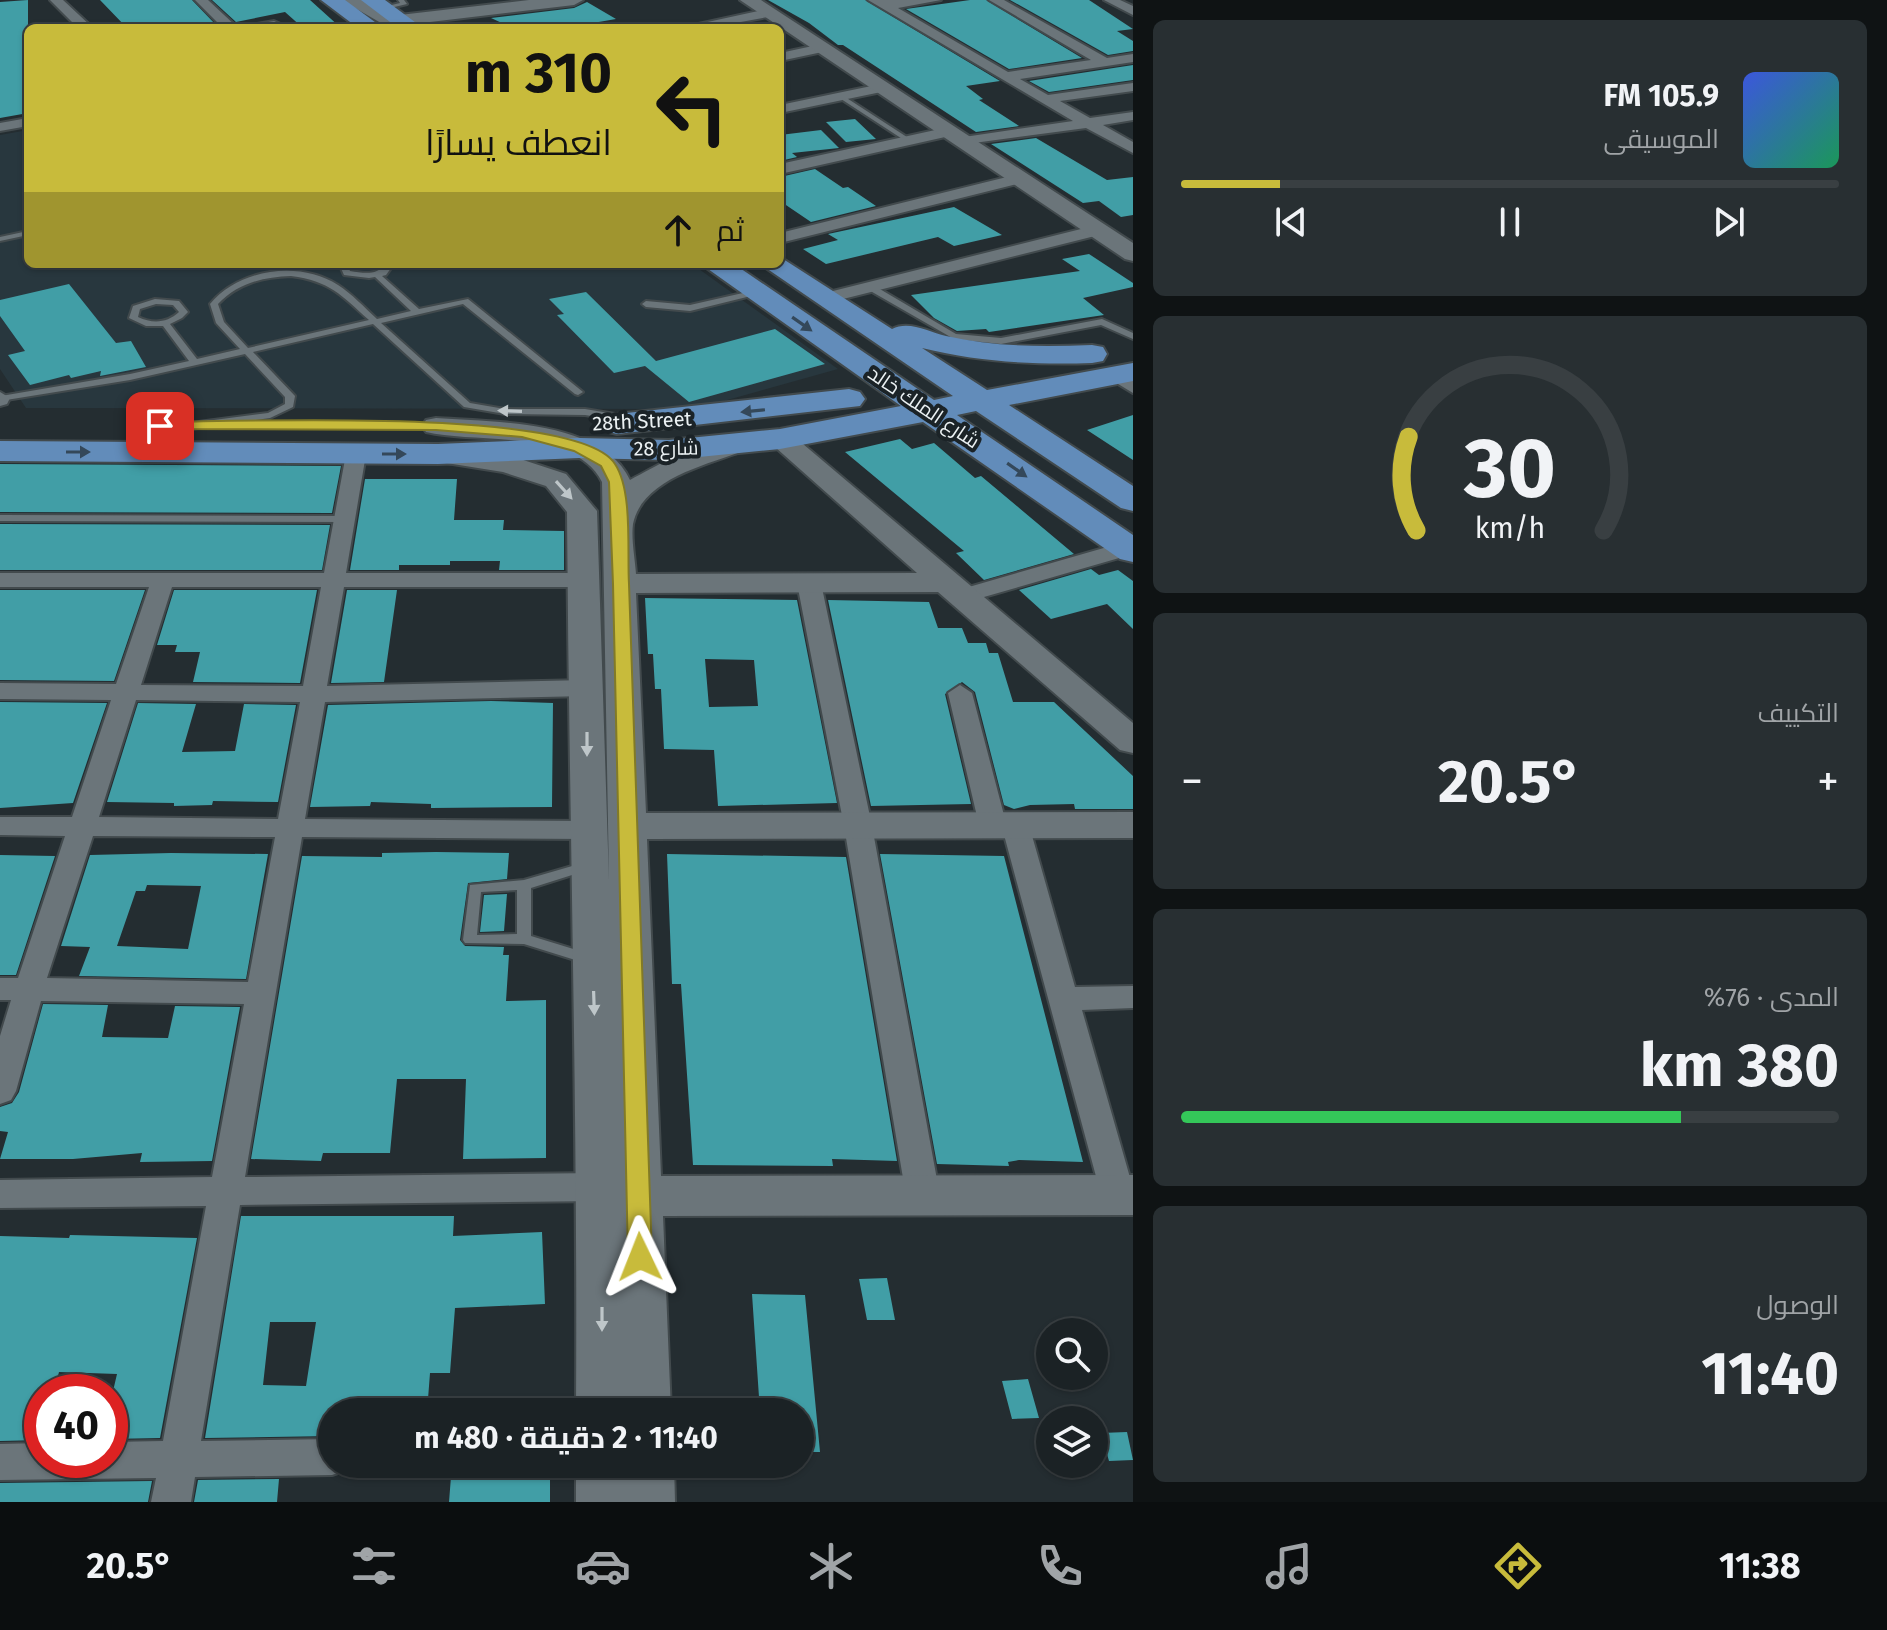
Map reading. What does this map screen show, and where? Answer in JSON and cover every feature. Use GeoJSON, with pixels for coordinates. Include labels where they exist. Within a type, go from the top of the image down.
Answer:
{"type":"FeatureCollection","features":[{"type":"Feature","properties":{"kind":"main road"},"geometry":{"type":"LineString","coordinates":[[331,0],[366,24]]}},
{"type":"Feature","properties":{"kind":"main road","name":"شارع الملك خالد"},"geometry":{"type":"LineString","coordinates":[[721,268],[845,354],[904,390],[929,412],[1131,549]]}},
{"type":"Feature","properties":{"kind":"main road","name":"شارع الملك خالد"},"geometry":{"type":"LineString","coordinates":[[780,268],[1133,501]]}},
{"type":"Feature","properties":{"kind":"main road"},"geometry":{"type":"LineString","coordinates":[[836,304],[935,344],[1115,373]]}},
{"type":"Feature","properties":{"kind":"main road","name":"28th Street"},"geometry":{"type":"LineString","coordinates":[[0,425],[191,426],[437,440],[642,424],[811,405],[954,381],[1115,373],[1133,346]]}},
{"type":"Feature","properties":{"kind":"main road"},"geometry":{"type":"LineString","coordinates":[[811,405],[848,385],[854,373],[845,354]]}},
{"type":"Feature","properties":{"kind":"main road"},"geometry":{"type":"LineString","coordinates":[[1067,458],[1046,431],[1043,412],[1064,394],[1115,373]]}},
{"type":"Feature","properties":{"kind":"main road","name":"شارع 28"},"geometry":{"type":"LineString","coordinates":[[0,451],[356,454],[437,440],[669,450],[780,439],[1115,373]]}},
{"type":"Feature","properties":{"kind":"main road"},"geometry":{"type":"LineString","coordinates":[[871,422],[944,426],[970,438]]}},
{"type":"Feature","properties":{"kind":"street"},"geometry":{"type":"LineString","coordinates":[[56,0],[82,24]]}},
{"type":"Feature","properties":{"kind":"street"},"geometry":{"type":"LineString","coordinates":[[201,0],[229,24]]}},
{"type":"Feature","properties":{"kind":"street"},"geometry":{"type":"LineString","coordinates":[[350,0],[381,21],[393,11],[574,0]]}},
{"type":"Feature","properties":{"kind":"street"},"geometry":{"type":"LineString","coordinates":[[749,0],[1133,254]]}},
{"type":"Feature","properties":{"kind":"street"},"geometry":{"type":"LineString","coordinates":[[879,3],[935,0]]}},
{"type":"Feature","properties":{"kind":"street"},"geometry":{"type":"LineString","coordinates":[[995,0],[1104,62]]}},
{"type":"Feature","properties":{"kind":"street"},"geometry":{"type":"LineString","coordinates":[[1110,0],[1133,11]]}},
{"type":"Feature","properties":{"kind":"street"},"geometry":{"type":"LineString","coordinates":[[879,3],[1133,148]]}},
{"type":"Feature","properties":{"kind":"street"},"geometry":{"type":"LineString","coordinates":[[709,24],[768,13]]}},
{"type":"Feature","properties":{"kind":"street"},"geometry":{"type":"LineString","coordinates":[[784,56],[822,48]]}},
{"type":"Feature","properties":{"kind":"street"},"geometry":{"type":"LineString","coordinates":[[1006,77],[1133,58]]}},
{"type":"Feature","properties":{"kind":"street"},"geometry":{"type":"LineString","coordinates":[[1047,99],[1133,87]]}},
{"type":"Feature","properties":{"kind":"street"},"geometry":{"type":"LineString","coordinates":[[784,108],[881,88]]}},
{"type":"Feature","properties":{"kind":"street"},"geometry":{"type":"LineString","coordinates":[[784,168],[909,141],[1133,116]]}},
{"type":"Feature","properties":{"kind":"street"},"geometry":{"type":"LineString","coordinates":[[0,127],[24,123]]}},
{"type":"Feature","properties":{"kind":"street"},"geometry":{"type":"LineString","coordinates":[[784,237],[1019,179]]}},
{"type":"Feature","properties":{"kind":"street"},"geometry":{"type":"LineString","coordinates":[[836,304],[870,287],[1097,230]]}},
{"type":"Feature","properties":{"kind":"street"},"geometry":{"type":"LineString","coordinates":[[780,439],[1133,742]]}},
{"type":"Feature","properties":{"kind":"street"},"geometry":{"type":"LineString","coordinates":[[437,440],[556,480],[582,511],[603,582],[602,840],[593,960],[643,1398]]}},
{"type":"Feature","properties":{"kind":"street"},"geometry":{"type":"LineString","coordinates":[[603,1398],[620,1191],[602,840],[587,688],[603,582],[618,524],[637,488],[678,466],[733,445]]}},
{"type":"Feature","properties":{"kind":"street"},"geometry":{"type":"LineString","coordinates":[[579,448],[608,463],[617,482],[618,524]]}},
{"type":"Feature","properties":{"kind":"street"},"geometry":{"type":"LineString","coordinates":[[171,1502],[228,1192],[258,993],[291,829],[356,454]]}},
{"type":"Feature","properties":{"kind":"street"},"geometry":{"type":"LineString","coordinates":[[0,580],[809,583],[954,589],[1131,549]]}},
{"type":"Feature","properties":{"kind":"street"},"geometry":{"type":"LineString","coordinates":[[0,1091],[15,989],[85,827],[163,579]]}},
{"type":"Feature","properties":{"kind":"street"},"geometry":{"type":"LineString","coordinates":[[809,583],[858,826],[923,1196]]}},
{"type":"Feature","properties":{"kind":"street"},"geometry":{"type":"LineString","coordinates":[[0,691],[315,694],[587,688]]}},
{"type":"Feature","properties":{"kind":"street"},"geometry":{"type":"LineString","coordinates":[[0,1194],[620,1191],[923,1196],[1126,1195],[960,693]]}},
{"type":"Feature","properties":{"kind":"street"},"geometry":{"type":"LineString","coordinates":[[0,826],[291,829],[602,840],[858,826],[1133,825]]}},
{"type":"Feature","properties":{"kind":"street"},"geometry":{"type":"LineString","coordinates":[[15,989],[258,993]]}},
{"type":"Feature","properties":{"kind":"street"},"geometry":{"type":"LineString","coordinates":[[1063,999],[1133,997]]}},
{"type":"Feature","properties":{"kind":"street"},"geometry":{"type":"LineString","coordinates":[[0,1462],[177,1462],[318,1457]]}},
{"type":"Feature","properties":{"kind":"street"},"geometry":{"type":"LineString","coordinates":[[603,1478],[603,1502]]}},
{"type":"Feature","properties":{"kind":"street"},"geometry":{"type":"LineString","coordinates":[[647,1478],[648,1502]]}},
{"type":"Feature","properties":{"kind":"lane"},"geometry":{"type":"LineString","coordinates":[[840,96],[909,141]]}},
{"type":"Feature","properties":{"kind":"lane"},"geometry":{"type":"LineString","coordinates":[[0,239],[24,234]]}},
{"type":"Feature","properties":{"kind":"lane"},"geometry":{"type":"LineString","coordinates":[[343,268],[353,275],[377,275],[389,268]]}},
{"type":"Feature","properties":{"kind":"lane"},"geometry":{"type":"LineString","coordinates":[[191,426],[270,415],[290,405],[290,396],[220,323],[214,304],[226,290],[282,275],[318,277],[338,288],[467,405],[491,410],[600,413],[642,424]]}},
{"type":"Feature","properties":{"kind":"lane"},"geometry":{"type":"LineString","coordinates":[[377,275],[417,312]]}},
{"type":"Feature","properties":{"kind":"lane"},"geometry":{"type":"LineString","coordinates":[[870,287],[954,336],[970,340],[1001,341],[1102,322],[1133,336]]}},
{"type":"Feature","properties":{"kind":"lane"},"geometry":{"type":"LineString","coordinates":[[646,304],[690,308],[756,292]]}},
{"type":"Feature","properties":{"kind":"lane"},"geometry":{"type":"LineString","coordinates":[[155,301],[170,301],[184,308],[182,315],[165,323],[143,323],[133,318],[133,312],[155,301]]}},
{"type":"Feature","properties":{"kind":"lane"},"geometry":{"type":"LineString","coordinates":[[0,399],[195,363],[465,301],[472,303],[578,392]]}},
{"type":"Feature","properties":{"kind":"lane"},"geometry":{"type":"LineString","coordinates":[[165,323],[195,363]]}},
{"type":"Feature","properties":{"kind":"lane"},"geometry":{"type":"LineString","coordinates":[[0,518],[346,519]]}},
{"type":"Feature","properties":{"kind":"lane"},"geometry":{"type":"LineString","coordinates":[[593,960],[524,939],[470,940],[475,888],[524,885],[602,840]]}},
{"type":"Feature","properties":{"kind":"lane"},"geometry":{"type":"LineString","coordinates":[[524,885],[524,939]]}},
{"type":"Feature","properties":{"kind":"shaded area"},"geometry":{"type":"Polygon","coordinates":[[[24,131],[24,268],[698,268],[838,369],[695,409],[26,408],[0,369],[0,135],[24,131]]]}},
{"type":"Feature","properties":{"kind":"building"},"geometry":{"type":"Polygon","coordinates":[[[28,0],[28,24],[24,24],[24,114],[0,118],[0,2],[28,0]]]}},
{"type":"Feature","properties":{"kind":"building"},"geometry":{"type":"Polygon","coordinates":[[[100,0],[192,0],[215,24],[123,24],[100,0]]]}},
{"type":"Feature","properties":{"kind":"building"},"geometry":{"type":"Polygon","coordinates":[[[212,0],[310,0],[337,24],[298,24],[285,12],[236,22],[212,0]]]}},
{"type":"Feature","properties":{"kind":"building"},"geometry":{"type":"Polygon","coordinates":[[[768,0],[865,0],[1000,81],[966,86],[983,99],[979,100],[1019,126],[976,132],[843,45],[838,45],[809,23],[768,0]]]}},
{"type":"Feature","properties":{"kind":"building"},"geometry":{"type":"Polygon","coordinates":[[[986,0],[1082,58],[1009,69],[906,9],[986,0]]]}},
{"type":"Feature","properties":{"kind":"building"},"geometry":{"type":"Polygon","coordinates":[[[1010,0],[1089,0],[1133,29],[1117,31],[1133,41],[1133,51],[1108,55],[1010,0]]]}},
{"type":"Feature","properties":{"kind":"building"},"geometry":{"type":"Polygon","coordinates":[[[587,2],[616,19],[587,24],[504,24],[491,18],[574,8],[587,2]]]}},
{"type":"Feature","properties":{"kind":"building"},"geometry":{"type":"Polygon","coordinates":[[[1133,65],[1133,80],[1049,92],[1029,81],[1133,65]]]}},
{"type":"Feature","properties":{"kind":"building"},"geometry":{"type":"Polygon","coordinates":[[[855,119],[876,139],[846,142],[826,122],[855,119]]]}},
{"type":"Feature","properties":{"kind":"building"},"geometry":{"type":"Polygon","coordinates":[[[821,130],[839,148],[792,153],[797,157],[784,160],[784,135],[821,130]]]}},
{"type":"Feature","properties":{"kind":"building"},"geometry":{"type":"Polygon","coordinates":[[[1036,138],[1107,180],[1133,177],[1133,215],[1121,217],[1099,201],[1083,203],[991,144],[1036,138]]]}},
{"type":"Feature","properties":{"kind":"building"},"geometry":{"type":"Polygon","coordinates":[[[815,169],[876,206],[811,222],[784,204],[784,176],[815,169]]]}},
{"type":"Feature","properties":{"kind":"building"},"geometry":{"type":"Polygon","coordinates":[[[954,207],[1002,235],[954,246],[938,237],[826,264],[803,249],[838,240],[828,234],[954,207]]]}},
{"type":"Feature","properties":{"kind":"building"},"geometry":{"type":"Polygon","coordinates":[[[1089,254],[1133,283],[1133,287],[1083,298],[1104,315],[989,332],[986,329],[957,331],[934,318],[911,295],[1080,271],[1062,259],[1089,254]]]}},
{"type":"Feature","properties":{"kind":"building"},"geometry":{"type":"Polygon","coordinates":[[[69,284],[116,343],[131,341],[146,367],[100,376],[101,371],[71,378],[69,375],[30,385],[8,355],[25,351],[0,316],[0,300],[69,284]]]}},
{"type":"Feature","properties":{"kind":"building"},"geometry":{"type":"Polygon","coordinates":[[[586,292],[656,361],[775,329],[825,364],[689,402],[645,366],[614,373],[557,315],[564,314],[549,299],[586,292]]]}},
{"type":"Feature","properties":{"kind":"building"},"geometry":{"type":"Polygon","coordinates":[[[1133,415],[1133,460],[1087,430],[1133,415]]]}},
{"type":"Feature","properties":{"kind":"building"},"geometry":{"type":"Polygon","coordinates":[[[900,439],[912,449],[934,443],[975,478],[981,476],[1074,554],[984,580],[956,553],[964,551],[845,452],[900,439]]]}},
{"type":"Feature","properties":{"kind":"building"},"geometry":{"type":"Polygon","coordinates":[[[0,464],[341,466],[332,513],[0,512],[0,464]]]}},
{"type":"Feature","properties":{"kind":"building"},"geometry":{"type":"Polygon","coordinates":[[[365,479],[457,479],[454,520],[504,520],[503,530],[564,531],[564,570],[499,570],[500,561],[450,561],[450,565],[399,565],[399,570],[350,570],[365,479]]]}},
{"type":"Feature","properties":{"kind":"building"},"geometry":{"type":"Polygon","coordinates":[[[0,524],[330,525],[322,570],[0,570],[0,524]]]}},
{"type":"Feature","properties":{"kind":"building"},"geometry":{"type":"Polygon","coordinates":[[[1091,569],[1099,575],[1118,570],[1133,581],[1133,629],[1107,604],[1051,619],[1019,590],[1091,569]]]}},
{"type":"Feature","properties":{"kind":"building"},"geometry":{"type":"Polygon","coordinates":[[[0,590],[145,590],[114,681],[0,680],[0,590]]]}},
{"type":"Feature","properties":{"kind":"building"},"geometry":{"type":"Polygon","coordinates":[[[174,590],[317,590],[300,683],[193,682],[200,652],[175,652],[177,645],[157,645],[174,590]]]}},
{"type":"Feature","properties":{"kind":"building"},"geometry":{"type":"Polygon","coordinates":[[[347,590],[397,590],[384,682],[331,683],[347,590]]]}},
{"type":"Feature","properties":{"kind":"building"},"geometry":{"type":"Polygon","coordinates":[[[645,598],[797,600],[837,803],[718,806],[714,750],[664,749],[661,689],[655,689],[653,654],[648,654],[645,598]],[[705,659],[709,707],[758,706],[754,660],[705,659]]]}},
{"type":"Feature","properties":{"kind":"building"},"geometry":{"type":"Polygon","coordinates":[[[828,600],[929,602],[938,628],[962,628],[968,643],[986,643],[989,653],[998,653],[1013,702],[1054,702],[1133,776],[1133,809],[1075,809],[1074,804],[1030,805],[1014,809],[1004,805],[975,692],[962,682],[945,694],[971,804],[871,806],[828,600]]]}},
{"type":"Feature","properties":{"kind":"building"},"geometry":{"type":"Polygon","coordinates":[[[491,701],[553,703],[552,807],[431,808],[431,804],[371,802],[370,806],[310,807],[328,705],[491,701]]]}},
{"type":"Feature","properties":{"kind":"building"},"geometry":{"type":"Polygon","coordinates":[[[0,702],[107,703],[73,803],[0,808],[0,702]]]}},
{"type":"Feature","properties":{"kind":"building"},"geometry":{"type":"Polygon","coordinates":[[[138,703],[196,704],[182,752],[235,751],[244,704],[296,705],[278,802],[213,801],[212,805],[174,806],[174,803],[107,802],[138,703]]]}},
{"type":"Feature","properties":{"kind":"building"},"geometry":{"type":"Polygon","coordinates":[[[382,853],[509,853],[507,879],[468,883],[460,940],[465,946],[504,947],[503,955],[509,955],[506,1001],[546,1000],[546,1158],[463,1159],[466,1079],[397,1079],[390,1153],[323,1153],[321,1161],[251,1159],[302,856],[382,857],[382,853]]]}},
{"type":"Feature","properties":{"kind":"building"},"geometry":{"type":"Polygon","coordinates":[[[268,854],[246,979],[79,976],[90,947],[61,946],[90,855],[268,854]],[[147,885],[145,891],[136,891],[117,946],[188,949],[201,886],[147,885]]]}},
{"type":"Feature","properties":{"kind":"building"},"geometry":{"type":"Polygon","coordinates":[[[667,854],[846,857],[897,1161],[832,1159],[833,1166],[693,1165],[681,984],[672,984],[667,854]]]}},
{"type":"Feature","properties":{"kind":"building"},"geometry":{"type":"Polygon","coordinates":[[[880,854],[1004,856],[1083,1162],[1019,1160],[1008,1162],[1009,1166],[937,1164],[880,854]]]}},
{"type":"Feature","properties":{"kind":"building"},"geometry":{"type":"Polygon","coordinates":[[[0,855],[55,856],[16,975],[0,975],[0,855]]]}},
{"type":"Feature","properties":{"kind":"building"},"geometry":{"type":"Polygon","coordinates":[[[507,894],[504,931],[480,932],[484,895],[507,894]]]}},
{"type":"Feature","properties":{"kind":"building"},"geometry":{"type":"Polygon","coordinates":[[[43,1004],[108,1005],[102,1037],[168,1038],[175,1006],[240,1007],[212,1161],[140,1162],[142,1153],[73,1159],[0,1159],[8,1132],[0,1131],[0,1107],[12,1103],[19,1092],[43,1004]]]}},
{"type":"Feature","properties":{"kind":"building"},"geometry":{"type":"Polygon","coordinates":[[[241,1216],[454,1216],[453,1236],[542,1232],[545,1304],[455,1308],[450,1373],[430,1373],[428,1398],[318,1398],[318,1436],[205,1438],[241,1216]],[[270,1322],[263,1385],[306,1386],[316,1322],[270,1322]]]}},
{"type":"Feature","properties":{"kind":"building"},"geometry":{"type":"Polygon","coordinates":[[[70,1235],[197,1238],[160,1438],[128,1439],[128,1374],[59,1372],[24,1374],[24,1440],[0,1441],[0,1236],[69,1238],[70,1235]]]}},
{"type":"Feature","properties":{"kind":"building"},"geometry":{"type":"Polygon","coordinates":[[[887,1278],[895,1320],[867,1320],[859,1279],[887,1278]]]}},
{"type":"Feature","properties":{"kind":"building"},"geometry":{"type":"Polygon","coordinates":[[[752,1294],[805,1295],[820,1452],[814,1452],[814,1398],[759,1398],[752,1294]]]}},
{"type":"Feature","properties":{"kind":"building"},"geometry":{"type":"Polygon","coordinates":[[[1028,1379],[1036,1418],[1012,1419],[1002,1381],[1028,1379]]]}},
{"type":"Feature","properties":{"kind":"building"},"geometry":{"type":"Polygon","coordinates":[[[1127,1432],[1133,1460],[1109,1461],[1108,1433],[1127,1432]]]}},
{"type":"Feature","properties":{"kind":"building"},"geometry":{"type":"Polygon","coordinates":[[[451,1478],[550,1478],[550,1502],[449,1502],[451,1478]]]}},
{"type":"Feature","properties":{"kind":"building"},"geometry":{"type":"Polygon","coordinates":[[[279,1479],[277,1502],[194,1502],[198,1480],[279,1479]]]}},
{"type":"Feature","properties":{"kind":"building"},"geometry":{"type":"Polygon","coordinates":[[[152,1481],[148,1502],[0,1502],[0,1483],[152,1481]]]}},
{"type":"Feature","properties":{"kind":"route"},"geometry":{"type":"LineString","coordinates":[[160,426],[436,426],[522,432],[579,448],[608,463],[617,482],[640,1257]]}}]}
